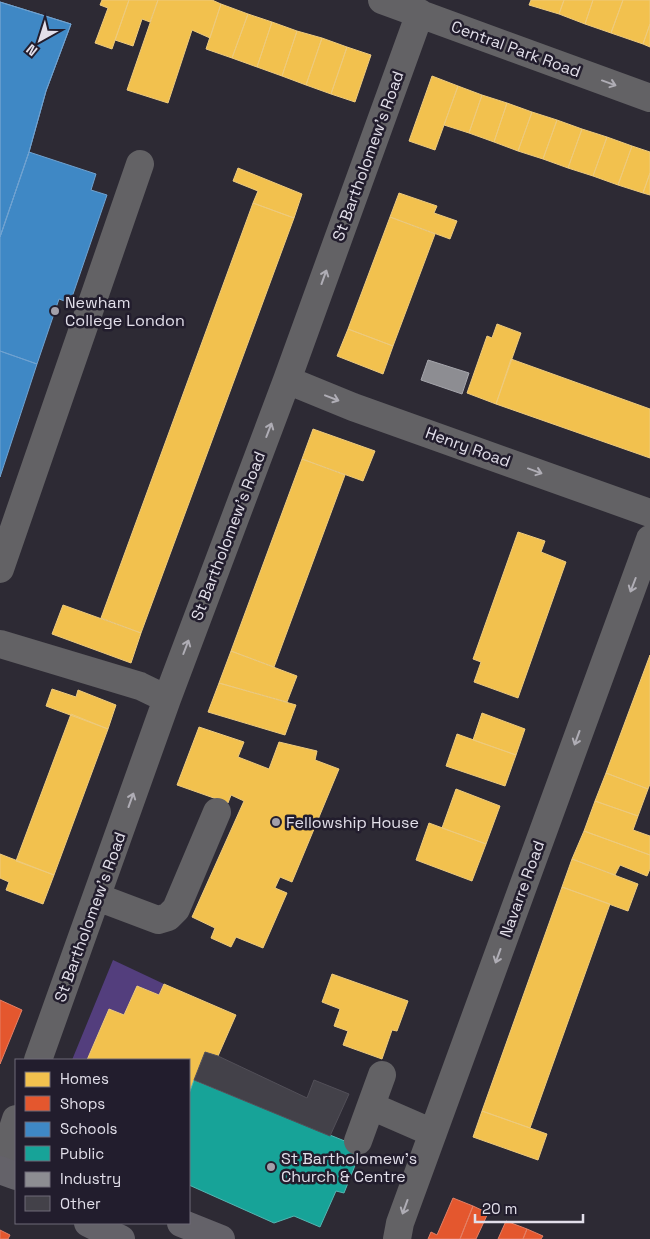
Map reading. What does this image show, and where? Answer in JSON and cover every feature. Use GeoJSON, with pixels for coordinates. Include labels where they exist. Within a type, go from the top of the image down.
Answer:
{"type":"FeatureCollection","features":[{"type":"Feature","properties":{"kind":"main road"},"geometry":{"type":"LineString","coordinates":[[0,1169],[15,1176]]}},
{"type":"Feature","properties":{"kind":"main road"},"geometry":{"type":"LineString","coordinates":[[90,1224],[121,1239]]}},
{"type":"Feature","properties":{"kind":"main road"},"geometry":{"type":"LineString","coordinates":[[184,1224],[221,1239]]}},
{"type":"Feature","properties":{"kind":"street","name":"Central Park Road"},"geometry":{"type":"LineString","coordinates":[[382,0],[650,98]]}},
{"type":"Feature","properties":{"kind":"street","name":"St Bartholomew's Road"},"geometry":{"type":"LineString","coordinates":[[38,1059],[167,699],[287,380],[420,13]]}},
{"type":"Feature","properties":{"kind":"street"},"geometry":{"type":"LineString","coordinates":[[0,568],[140,164]]}},
{"type":"Feature","properties":{"kind":"street","name":"Henry Road"},"geometry":{"type":"LineString","coordinates":[[287,380],[353,406],[650,513]]}},
{"type":"Feature","properties":{"kind":"street","name":"Navarre Road"},"geometry":{"type":"LineString","coordinates":[[397,1239],[400,1223],[650,539]]}},
{"type":"Feature","properties":{"kind":"street"},"geometry":{"type":"LineString","coordinates":[[0,644],[140,686],[167,699]]}},
{"type":"Feature","properties":{"kind":"street"},"geometry":{"type":"LineString","coordinates":[[97,897],[158,920],[168,917],[176,909],[217,812]]}},
{"type":"Feature","properties":{"kind":"street"},"geometry":{"type":"LineString","coordinates":[[358,1142],[382,1076]]}},
{"type":"Feature","properties":{"kind":"street"},"geometry":{"type":"LineString","coordinates":[[371,1106],[433,1133]]}},
{"type":"Feature","properties":{"kind":"street"},"geometry":{"type":"LineString","coordinates":[[0,1169],[15,1123]]}},
{"type":"Feature","properties":{"kind":"shaded area"},"geometry":{"type":"Polygon","coordinates":[[[113,960],[164,984],[159,995],[137,986],[124,1015],[109,1009],[87,1059],[72,1059],[113,960]]]}},
{"type":"Feature","properties":{"kind":"building: Homes"},"geometry":{"type":"Polygon","coordinates":[[[102,0],[129,0],[112,49],[95,43],[108,8],[100,5],[102,0]]]}},
{"type":"Feature","properties":{"kind":"building: Homes"},"geometry":{"type":"Polygon","coordinates":[[[129,0],[158,0],[150,22],[142,19],[133,46],[115,40],[129,0]]]}},
{"type":"Feature","properties":{"kind":"building: Homes"},"geometry":{"type":"Polygon","coordinates":[[[158,0],[212,0],[221,4],[210,38],[192,30],[168,103],[127,90],[158,0]]]}},
{"type":"Feature","properties":{"kind":"building: Homes"},"geometry":{"type":"Polygon","coordinates":[[[531,0],[564,0],[559,14],[529,5],[531,0]]]}},
{"type":"Feature","properties":{"kind":"building: Homes"},"geometry":{"type":"Polygon","coordinates":[[[564,0],[593,0],[585,24],[559,14],[564,0]]]}},
{"type":"Feature","properties":{"kind":"building: Homes"},"geometry":{"type":"Polygon","coordinates":[[[593,0],[623,0],[611,33],[585,24],[593,0]]]}},
{"type":"Feature","properties":{"kind":"building: Homes"},"geometry":{"type":"Polygon","coordinates":[[[623,0],[650,0],[650,24],[643,44],[611,33],[623,0]]]}},
{"type":"Feature","properties":{"kind":"building: Homes"},"geometry":{"type":"Polygon","coordinates":[[[221,4],[248,14],[232,58],[206,49],[221,4]]]}},
{"type":"Feature","properties":{"kind":"building: Homes"},"geometry":{"type":"Polygon","coordinates":[[[248,14],[272,22],[257,67],[232,58],[248,14]]]}},
{"type":"Feature","properties":{"kind":"building: Homes"},"geometry":{"type":"Polygon","coordinates":[[[272,22],[297,31],[282,76],[257,67],[272,22]]]}},
{"type":"Feature","properties":{"kind":"building: Homes"},"geometry":{"type":"Polygon","coordinates":[[[650,24],[650,47],[643,44],[650,24]]]}},
{"type":"Feature","properties":{"kind":"building: Homes"},"geometry":{"type":"Polygon","coordinates":[[[297,31],[322,38],[306,85],[282,76],[297,31]]]}},
{"type":"Feature","properties":{"kind":"building: Homes"},"geometry":{"type":"Polygon","coordinates":[[[322,38],[347,47],[331,94],[306,85],[322,38]]]}},
{"type":"Feature","properties":{"kind":"building: Homes"},"geometry":{"type":"Polygon","coordinates":[[[347,47],[371,55],[355,102],[331,94],[347,47]]]}},
{"type":"Feature","properties":{"kind":"building: Homes"},"geometry":{"type":"Polygon","coordinates":[[[432,76],[458,86],[435,150],[409,141],[432,76]]]}},
{"type":"Feature","properties":{"kind":"building: Homes"},"geometry":{"type":"Polygon","coordinates":[[[458,86],[482,95],[469,133],[444,125],[458,86]]]}},
{"type":"Feature","properties":{"kind":"building: Homes"},"geometry":{"type":"Polygon","coordinates":[[[482,95],[507,103],[494,142],[469,133],[482,95]]]}},
{"type":"Feature","properties":{"kind":"building: Homes"},"geometry":{"type":"Polygon","coordinates":[[[507,103],[532,112],[518,151],[494,142],[507,103]]]}},
{"type":"Feature","properties":{"kind":"building: Homes"},"geometry":{"type":"Polygon","coordinates":[[[532,112],[557,120],[543,159],[518,151],[532,112]]]}},
{"type":"Feature","properties":{"kind":"building: Homes"},"geometry":{"type":"Polygon","coordinates":[[[557,120],[582,129],[568,168],[543,159],[557,120]]]}},
{"type":"Feature","properties":{"kind":"building: Homes"},"geometry":{"type":"Polygon","coordinates":[[[582,129],[607,137],[593,176],[568,168],[582,129]]]}},
{"type":"Feature","properties":{"kind":"building: Homes"},"geometry":{"type":"Polygon","coordinates":[[[607,137],[632,146],[618,185],[593,176],[607,137]]]}},
{"type":"Feature","properties":{"kind":"building: Homes"},"geometry":{"type":"Polygon","coordinates":[[[632,146],[650,152],[650,173],[643,193],[618,185],[632,146]]]}},
{"type":"Feature","properties":{"kind":"building: Homes"},"geometry":{"type":"Polygon","coordinates":[[[238,168],[302,194],[294,218],[253,203],[258,191],[233,181],[238,168]]]}},
{"type":"Feature","properties":{"kind":"building: Homes"},"geometry":{"type":"Polygon","coordinates":[[[650,173],[650,195],[643,193],[650,173]]]}},
{"type":"Feature","properties":{"kind":"building: Homes"},"geometry":{"type":"Polygon","coordinates":[[[399,193],[437,206],[434,213],[457,221],[450,239],[390,217],[399,193]]]}},
{"type":"Feature","properties":{"kind":"building: Homes"},"geometry":{"type":"Polygon","coordinates":[[[253,203],[294,218],[141,633],[101,618],[253,203]]]}},
{"type":"Feature","properties":{"kind":"building: Homes"},"geometry":{"type":"Polygon","coordinates":[[[390,217],[435,234],[393,346],[348,329],[390,217]]]}},
{"type":"Feature","properties":{"kind":"building: Homes"},"geometry":{"type":"Polygon","coordinates":[[[497,324],[521,333],[496,404],[467,393],[487,336],[492,338],[497,324]]]}},
{"type":"Feature","properties":{"kind":"building: Homes"},"geometry":{"type":"Polygon","coordinates":[[[348,329],[393,346],[383,374],[337,356],[348,329]]]}},
{"type":"Feature","properties":{"kind":"building: Homes"},"geometry":{"type":"Polygon","coordinates":[[[511,359],[650,409],[650,458],[496,404],[511,359]]]}},
{"type":"Feature","properties":{"kind":"building: Homes"},"geometry":{"type":"Polygon","coordinates":[[[313,429],[375,451],[363,481],[302,459],[313,429]]]}},
{"type":"Feature","properties":{"kind":"building: Homes"},"geometry":{"type":"Polygon","coordinates":[[[302,459],[345,475],[274,667],[231,651],[302,459]]]}},
{"type":"Feature","properties":{"kind":"building: Homes"},"geometry":{"type":"Polygon","coordinates":[[[518,532],[545,541],[541,552],[566,562],[518,698],[474,682],[481,662],[473,659],[518,532]]]}},
{"type":"Feature","properties":{"kind":"building: Homes"},"geometry":{"type":"Polygon","coordinates":[[[63,605],[141,633],[131,663],[52,634],[63,605]]]}},
{"type":"Feature","properties":{"kind":"building: Homes"},"geometry":{"type":"Polygon","coordinates":[[[231,651],[297,676],[287,702],[219,683],[231,651]]]}},
{"type":"Feature","properties":{"kind":"building: Homes"},"geometry":{"type":"Polygon","coordinates":[[[650,655],[650,784],[648,789],[606,773],[650,655]]]}},
{"type":"Feature","properties":{"kind":"building: Homes"},"geometry":{"type":"Polygon","coordinates":[[[219,683],[296,705],[285,735],[208,712],[219,683]]]}},
{"type":"Feature","properties":{"kind":"building: Homes"},"geometry":{"type":"Polygon","coordinates":[[[52,689],[76,697],[78,690],[116,705],[108,729],[46,706],[52,689]]]}},
{"type":"Feature","properties":{"kind":"building: Homes"},"geometry":{"type":"Polygon","coordinates":[[[482,713],[525,729],[516,755],[473,740],[482,713]]]}},
{"type":"Feature","properties":{"kind":"building: Homes"},"geometry":{"type":"Polygon","coordinates":[[[71,714],[108,729],[54,875],[16,861],[71,714]]]}},
{"type":"Feature","properties":{"kind":"building: Homes","name":"Fellowship House"},"geometry":{"type":"Polygon","coordinates":[[[199,727],[244,742],[238,757],[269,769],[279,742],[317,751],[315,760],[339,769],[292,882],[280,877],[275,888],[287,893],[263,948],[236,937],[231,947],[211,938],[215,928],[192,917],[244,801],[231,795],[228,803],[177,785],[199,727]]]}},
{"type":"Feature","properties":{"kind":"building: Homes"},"geometry":{"type":"Polygon","coordinates":[[[457,734],[516,755],[505,786],[446,766],[457,734]]]}},
{"type":"Feature","properties":{"kind":"building: Homes"},"geometry":{"type":"Polygon","coordinates":[[[606,773],[648,789],[638,816],[595,801],[606,773]]]}},
{"type":"Feature","properties":{"kind":"building: Homes"},"geometry":{"type":"Polygon","coordinates":[[[456,789],[500,806],[486,844],[442,828],[456,789]]]}},
{"type":"Feature","properties":{"kind":"building: Homes"},"geometry":{"type":"Polygon","coordinates":[[[595,801],[638,816],[633,830],[650,836],[650,855],[584,831],[595,801]]]}},
{"type":"Feature","properties":{"kind":"building: Homes"},"geometry":{"type":"Polygon","coordinates":[[[429,823],[486,844],[472,881],[416,860],[429,823]]]}},
{"type":"Feature","properties":{"kind":"building: Homes"},"geometry":{"type":"Polygon","coordinates":[[[584,831],[650,855],[650,869],[647,876],[620,865],[615,875],[572,859],[584,831]]]}},
{"type":"Feature","properties":{"kind":"building: Homes"},"geometry":{"type":"Polygon","coordinates":[[[0,854],[54,875],[43,904],[6,890],[9,882],[0,878],[0,854]]]}},
{"type":"Feature","properties":{"kind":"building: Homes"},"geometry":{"type":"Polygon","coordinates":[[[572,859],[638,884],[628,911],[562,887],[572,859]]]}},
{"type":"Feature","properties":{"kind":"building: Homes"},"geometry":{"type":"Polygon","coordinates":[[[562,887],[610,904],[530,1128],[482,1111],[562,887]]]}},
{"type":"Feature","properties":{"kind":"building: Homes"},"geometry":{"type":"Polygon","coordinates":[[[332,974],[408,1001],[397,1031],[392,1030],[382,1059],[343,1045],[348,1031],[334,1026],[340,1009],[322,1002],[332,974]]]}},
{"type":"Feature","properties":{"kind":"building: Homes"},"geometry":{"type":"Polygon","coordinates":[[[164,984],[236,1015],[218,1056],[205,1052],[190,1091],[190,1059],[87,1059],[109,1009],[124,1015],[137,986],[159,995],[164,984]]]}},
{"type":"Feature","properties":{"kind":"building: Homes"},"geometry":{"type":"Polygon","coordinates":[[[482,1111],[547,1134],[538,1160],[473,1137],[482,1111]]]}},
{"type":"Feature","properties":{"kind":"building: Shops"},"geometry":{"type":"Polygon","coordinates":[[[0,1000],[22,1010],[0,1064],[0,1000]]]}},
{"type":"Feature","properties":{"kind":"building: Shops"},"geometry":{"type":"Polygon","coordinates":[[[453,1198],[473,1206],[460,1239],[428,1239],[431,1232],[437,1235],[453,1198]]]}},
{"type":"Feature","properties":{"kind":"building: Shops"},"geometry":{"type":"Polygon","coordinates":[[[473,1206],[488,1213],[476,1239],[460,1239],[473,1206]]]}},
{"type":"Feature","properties":{"kind":"building: Shops"},"geometry":{"type":"Polygon","coordinates":[[[506,1221],[527,1229],[523,1239],[498,1239],[506,1221]]]}},
{"type":"Feature","properties":{"kind":"building: Shops"},"geometry":{"type":"Polygon","coordinates":[[[527,1229],[543,1236],[541,1239],[523,1239],[527,1229]]]}},
{"type":"Feature","properties":{"kind":"building: Shops"},"geometry":{"type":"Polygon","coordinates":[[[0,1230],[10,1235],[8,1239],[0,1239],[0,1230]]]}},
{"type":"Feature","properties":{"kind":"building: Schools"},"geometry":{"type":"Polygon","coordinates":[[[0,2],[71,24],[46,91],[29,152],[0,237],[0,2]]]}},
{"type":"Feature","properties":{"kind":"building: Schools"},"geometry":{"type":"Polygon","coordinates":[[[0,2],[71,24],[46,91],[29,152],[0,237],[0,2]]]}},
{"type":"Feature","properties":{"kind":"building: Schools"},"geometry":{"type":"Polygon","coordinates":[[[29,152],[96,174],[91,190],[107,195],[70,303],[59,299],[37,364],[0,351],[0,237],[29,152]]]}},
{"type":"Feature","properties":{"kind":"building: Schools"},"geometry":{"type":"Polygon","coordinates":[[[0,351],[37,364],[0,477],[0,351]]]}},
{"type":"Feature","properties":{"kind":"building: Public","name":"St Bartholomew's Church & Centre"},"geometry":{"type":"Polygon","coordinates":[[[194,1080],[362,1148],[344,1193],[336,1191],[320,1227],[294,1216],[274,1223],[190,1185],[190,1091],[194,1080]]]}},
{"type":"Feature","properties":{"kind":"building: Industry"},"geometry":{"type":"Polygon","coordinates":[[[428,360],[469,373],[462,394],[421,380],[428,360]]]}},
{"type":"Feature","properties":{"kind":"building: Other"},"geometry":{"type":"Polygon","coordinates":[[[205,1052],[218,1056],[307,1098],[314,1080],[349,1094],[330,1136],[194,1080],[205,1052]]]}},
{"type":"Feature","properties":{"kind":"place","name":"Newham College London"},"geometry":{"type":"Point","coordinates":[55,311]}},
{"type":"Feature","properties":{"kind":"place","name":"Fellowship House"},"geometry":{"type":"Point","coordinates":[276,822]}},
{"type":"Feature","properties":{"kind":"place","name":"St Bartholomew's Church & Centre"},"geometry":{"type":"Point","coordinates":[271,1167]}}]}
